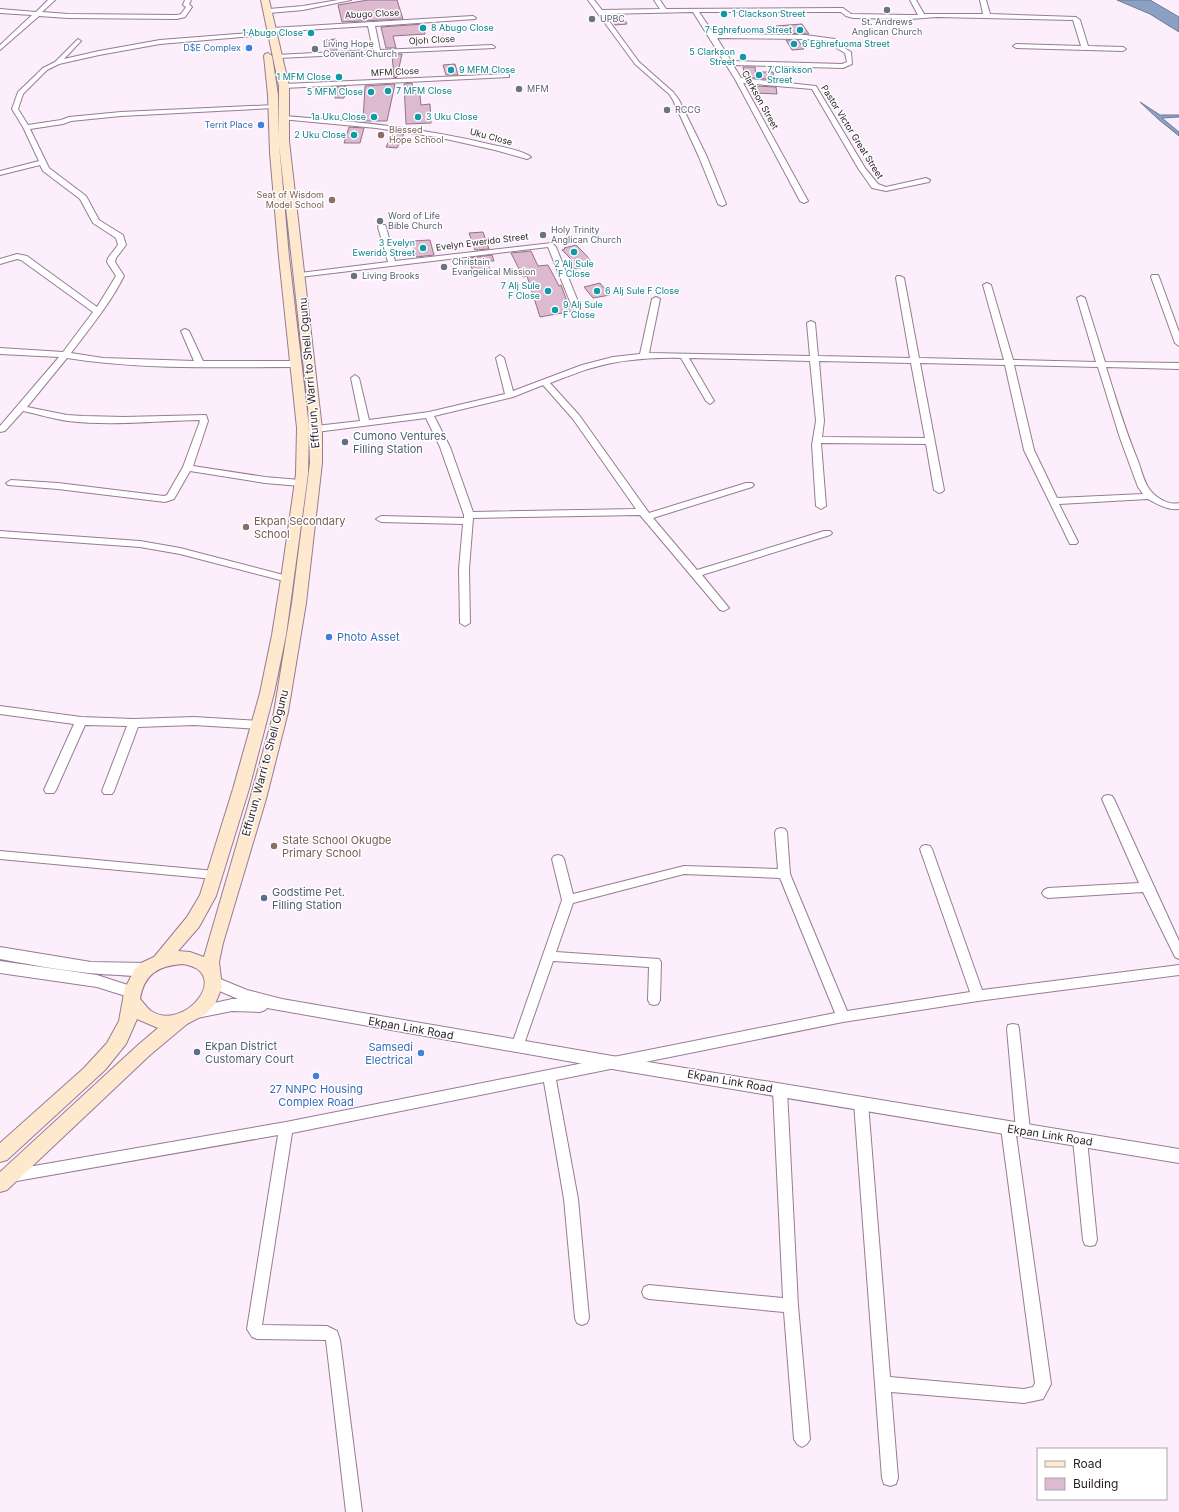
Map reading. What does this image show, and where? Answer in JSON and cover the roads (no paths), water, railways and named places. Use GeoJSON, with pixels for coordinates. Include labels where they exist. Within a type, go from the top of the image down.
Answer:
{"type":"FeatureCollection","features":[{"type":"Feature","properties":{"kind":"main road","name":"Effurun, Warri to Shell Ogunu"},"geometry":{"type":"LineString","coordinates":[[213,979],[210,962],[258,799],[281,712],[299,603],[316,463],[316,429],[298,256],[284,141],[284,86],[278,56],[256,0]]}},
{"type":"Feature","properties":{"kind":"main road","name":"Effurun, Warri to Shell Ogunu"},"geometry":{"type":"LineString","coordinates":[[153,965],[193,922],[208,896],[215,875],[267,693],[288,579],[302,474],[303,428],[284,257],[275,153],[267,6]]}},
{"type":"Feature","properties":{"kind":"main road"},"geometry":{"type":"LineString","coordinates":[[284,257],[298,256]]}},
{"type":"Feature","properties":{"kind":"main road"},"geometry":{"type":"LineString","coordinates":[[0,1154],[109,1056],[126,1027],[137,980],[153,965],[173,958],[186,958],[197,961],[206,967],[213,979],[212,993],[206,1003],[144,1050],[4,1180]]}},
{"type":"Feature","properties":{"kind":"main road"},"geometry":{"type":"LineString","coordinates":[[132,997],[137,1011],[145,1017],[162,1022],[189,1016]]}},
{"type":"Feature","properties":{"kind":"street"},"geometry":{"type":"LineString","coordinates":[[0,48],[52,0]]}},
{"type":"Feature","properties":{"kind":"street"},"geometry":{"type":"LineString","coordinates":[[0,11],[38,14],[177,17],[183,16],[189,7],[186,5],[188,0]]}},
{"type":"Feature","properties":{"kind":"street"},"geometry":{"type":"LineString","coordinates":[[267,6],[303,8],[348,0]]}},
{"type":"Feature","properties":{"kind":"street"},"geometry":{"type":"LineString","coordinates":[[591,0],[637,63],[671,93],[676,100],[703,157],[722,204]]}},
{"type":"Feature","properties":{"kind":"street"},"geometry":{"type":"LineString","coordinates":[[657,0],[665,11]]}},
{"type":"Feature","properties":{"kind":"street"},"geometry":{"type":"LineString","coordinates":[[843,10],[845,7],[844,0]]}},
{"type":"Feature","properties":{"kind":"street"},"geometry":{"type":"LineString","coordinates":[[914,0],[914,4],[921,15]]}},
{"type":"Feature","properties":{"kind":"street"},"geometry":{"type":"LineString","coordinates":[[983,0],[987,16]]}},
{"type":"Feature","properties":{"kind":"street"},"geometry":{"type":"LineString","coordinates":[[599,12],[695,10],[730,7],[793,7],[843,10],[844,13],[849,16],[910,17],[921,15],[1074,18],[1077,20],[1085,47]]}},
{"type":"Feature","properties":{"kind":"street","name":"Clarkson Street"},"geometry":{"type":"LineString","coordinates":[[695,10],[729,63],[804,201]]}},
{"type":"Feature","properties":{"kind":"street","name":"Abugo Close"},"geometry":{"type":"LineString","coordinates":[[58,63],[99,53],[160,42],[371,23],[473,18]]}},
{"type":"Feature","properties":{"kind":"street"},"geometry":{"type":"LineString","coordinates":[[371,23],[377,52]]}},
{"type":"Feature","properties":{"kind":"street"},"geometry":{"type":"LineString","coordinates":[[713,36],[805,37],[830,39],[833,40],[835,45],[848,52],[850,63],[843,66],[729,63]]}},
{"type":"Feature","properties":{"kind":"street"},"geometry":{"type":"LineString","coordinates":[[0,40],[8,41]]}},
{"type":"Feature","properties":{"kind":"street"},"geometry":{"type":"LineString","coordinates":[[0,429],[2,429],[22,408],[65,355],[114,289],[120,276],[111,262],[112,258],[122,245],[122,241],[113,231],[96,221],[83,198],[46,169],[26,127],[15,109],[20,93],[45,69],[58,63],[78,41]]}},
{"type":"Feature","properties":{"kind":"street"},"geometry":{"type":"LineString","coordinates":[[1016,46],[1085,47],[1123,50]]}},
{"type":"Feature","properties":{"kind":"street","name":"Ojoh Close"},"geometry":{"type":"LineString","coordinates":[[278,56],[492,47]]}},
{"type":"Feature","properties":{"kind":"street","name":"MFM Close"},"geometry":{"type":"LineString","coordinates":[[284,86],[507,76]]}},
{"type":"Feature","properties":{"kind":"street","name":"Pastor Victor Great Street"},"geometry":{"type":"LineString","coordinates":[[738,80],[814,87],[862,168],[875,186],[886,189],[926,180]]}},
{"type":"Feature","properties":{"kind":"street"},"geometry":{"type":"LineString","coordinates":[[26,127],[63,122],[69,119],[107,115],[273,106]]}},
{"type":"Feature","properties":{"kind":"street","name":"Uku Close"},"geometry":{"type":"LineString","coordinates":[[283,118],[333,122],[452,137],[496,147],[527,157]]}},
{"type":"Feature","properties":{"kind":"street"},"geometry":{"type":"LineString","coordinates":[[0,173],[43,162]]}},
{"type":"Feature","properties":{"kind":"street"},"geometry":{"type":"LineString","coordinates":[[382,227],[392,264]]}},
{"type":"Feature","properties":{"kind":"street","name":"Evelyn Ewerido Street"},"geometry":{"type":"LineString","coordinates":[[300,275],[548,245],[552,247],[577,309]]}},
{"type":"Feature","properties":{"kind":"street"},"geometry":{"type":"LineString","coordinates":[[0,262],[17,256],[24,258],[98,311]]}},
{"type":"Feature","properties":{"kind":"street"},"geometry":{"type":"LineString","coordinates":[[1155,277],[1179,343]]}},
{"type":"Feature","properties":{"kind":"street"},"geometry":{"type":"LineString","coordinates":[[900,278],[939,490]]}},
{"type":"Feature","properties":{"kind":"street"},"geometry":{"type":"LineString","coordinates":[[987,285],[1009,362],[1029,450],[1073,542]]}},
{"type":"Feature","properties":{"kind":"street"},"geometry":{"type":"LineString","coordinates":[[1081,298],[1124,438],[1143,488],[1150,496],[1161,503],[1175,507],[1179,506]]}},
{"type":"Feature","properties":{"kind":"street"},"geometry":{"type":"LineString","coordinates":[[644,356],[656,300]]}},
{"type":"Feature","properties":{"kind":"street"},"geometry":{"type":"LineString","coordinates":[[811,323],[820,421],[816,445],[821,506]]}},
{"type":"Feature","properties":{"kind":"street"},"geometry":{"type":"LineString","coordinates":[[185,331],[200,364]]}},
{"type":"Feature","properties":{"kind":"street"},"geometry":{"type":"LineString","coordinates":[[0,351],[65,355],[103,361],[200,364],[295,364]]}},
{"type":"Feature","properties":{"kind":"street"},"geometry":{"type":"LineString","coordinates":[[316,429],[429,415],[510,395],[585,367],[613,360],[644,356],[683,355],[1179,366]]}},
{"type":"Feature","properties":{"kind":"street"},"geometry":{"type":"LineString","coordinates":[[683,355],[710,401]]}},
{"type":"Feature","properties":{"kind":"street"},"geometry":{"type":"LineString","coordinates":[[500,358],[510,395]]}},
{"type":"Feature","properties":{"kind":"street"},"geometry":{"type":"LineString","coordinates":[[355,378],[365,423]]}},
{"type":"Feature","properties":{"kind":"street"},"geometry":{"type":"LineString","coordinates":[[546,382],[576,417],[646,515],[724,608]]}},
{"type":"Feature","properties":{"kind":"street"},"geometry":{"type":"LineString","coordinates":[[11,482],[165,499],[171,497],[188,467],[204,420],[203,417],[124,420],[67,418],[22,408]]}},
{"type":"Feature","properties":{"kind":"street"},"geometry":{"type":"LineString","coordinates":[[429,415],[445,447],[469,518],[464,569],[465,623]]}},
{"type":"Feature","properties":{"kind":"street"},"geometry":{"type":"LineString","coordinates":[[818,440],[930,441]]}},
{"type":"Feature","properties":{"kind":"street"},"geometry":{"type":"LineString","coordinates":[[188,467],[196,470],[265,480],[300,483]]}},
{"type":"Feature","properties":{"kind":"street"},"geometry":{"type":"LineString","coordinates":[[381,519],[646,515],[749,485]]}},
{"type":"Feature","properties":{"kind":"street"},"geometry":{"type":"LineString","coordinates":[[1054,501],[1150,496]]}},
{"type":"Feature","properties":{"kind":"street"},"geometry":{"type":"LineString","coordinates":[[696,574],[827,533]]}},
{"type":"Feature","properties":{"kind":"street"},"geometry":{"type":"LineString","coordinates":[[0,534],[140,544],[180,551],[288,579]]}},
{"type":"Feature","properties":{"kind":"street"},"geometry":{"type":"LineString","coordinates":[[0,710],[81,721],[134,723],[194,721],[259,725]]}},
{"type":"Feature","properties":{"kind":"street"},"geometry":{"type":"LineString","coordinates":[[50,790],[81,721]]}},
{"type":"Feature","properties":{"kind":"street"},"geometry":{"type":"LineString","coordinates":[[108,791],[134,723]]}},
{"type":"Feature","properties":{"kind":"street"},"geometry":{"type":"LineString","coordinates":[[1108,799],[1146,887],[1179,954]]}},
{"type":"Feature","properties":{"kind":"street"},"geometry":{"type":"LineString","coordinates":[[781,832],[784,874],[843,1017]]}},
{"type":"Feature","properties":{"kind":"street"},"geometry":{"type":"LineString","coordinates":[[926,849],[978,996]]}},
{"type":"Feature","properties":{"kind":"street"},"geometry":{"type":"LineString","coordinates":[[0,855],[215,875]]}},
{"type":"Feature","properties":{"kind":"street"},"geometry":{"type":"LineString","coordinates":[[517,1047],[568,900],[558,859]]}},
{"type":"Feature","properties":{"kind":"street"},"geometry":{"type":"LineString","coordinates":[[568,900],[684,870],[784,874]]}},
{"type":"Feature","properties":{"kind":"street"},"geometry":{"type":"LineString","coordinates":[[1048,893],[1146,887]]}},
{"type":"Feature","properties":{"kind":"street"},"geometry":{"type":"LineString","coordinates":[[0,954],[100,975],[132,997]]}},
{"type":"Feature","properties":{"kind":"street"},"geometry":{"type":"LineString","coordinates":[[549,956],[655,962],[654,1000]]}},
{"type":"Feature","properties":{"kind":"street"},"geometry":{"type":"LineString","coordinates":[[0,967],[100,975],[153,965]]}},
{"type":"Feature","properties":{"kind":"street"},"geometry":{"type":"LineString","coordinates":[[4,1180],[286,1128],[843,1017],[978,996],[1179,970]]}},
{"type":"Feature","properties":{"kind":"street"},"geometry":{"type":"LineString","coordinates":[[213,979],[231,991],[282,1006]]}},
{"type":"Feature","properties":{"kind":"street"},"geometry":{"type":"LineString","coordinates":[[189,1016],[232,1005],[282,1006]]}},
{"type":"Feature","properties":{"kind":"street","name":"Ekpan Link Road"},"geometry":{"type":"LineString","coordinates":[[282,1006],[517,1047],[617,1062],[1179,1156]]}},
{"type":"Feature","properties":{"kind":"street"},"geometry":{"type":"LineString","coordinates":[[883,1384],[1024,1396],[1038,1394],[1043,1384],[1015,1129],[1013,1029]]}},
{"type":"Feature","properties":{"kind":"street"},"geometry":{"type":"LineString","coordinates":[[548,1076],[571,1199],[582,1318]]}},
{"type":"Feature","properties":{"kind":"street"},"geometry":{"type":"LineString","coordinates":[[780,1090],[791,1306],[802,1439]]}},
{"type":"Feature","properties":{"kind":"street"},"geometry":{"type":"LineString","coordinates":[[861,1103],[890,1478]]}},
{"type":"Feature","properties":{"kind":"street"},"geometry":{"type":"LineString","coordinates":[[286,1128],[254,1329],[257,1332],[326,1333],[332,1336],[354,1512]]}},
{"type":"Feature","properties":{"kind":"street"},"geometry":{"type":"LineString","coordinates":[[1080,1140],[1090,1240]]}},
{"type":"Feature","properties":{"kind":"street"},"geometry":{"type":"LineString","coordinates":[[649,1292],[791,1306]]}},
{"type":"Feature","properties":{"kind":"water"},"geometry":{"type":"Polygon","coordinates":[[[1117,0],[1150,0],[1179,17],[1179,32],[1150,14],[1117,0]]]}},
{"type":"Feature","properties":{"kind":"water"},"geometry":{"type":"Polygon","coordinates":[[[1140,102],[1160,115],[1179,115],[1179,117],[1162,118],[1179,132],[1179,136],[1158,119],[1140,102]]]}},
{"type":"Feature","properties":{"kind":"place","name":"St. Andrews Anglican Church"},"geometry":{"type":"Point","coordinates":[887,10]}},
{"type":"Feature","properties":{"kind":"place","name":"1 Clackson Street"},"geometry":{"type":"Point","coordinates":[724,14]}},
{"type":"Feature","properties":{"kind":"place","name":"UPBC"},"geometry":{"type":"Point","coordinates":[592,19]}},
{"type":"Feature","properties":{"kind":"place","name":"8 Abugo Close"},"geometry":{"type":"Point","coordinates":[423,28]}},
{"type":"Feature","properties":{"kind":"place","name":"7 Eghrefuoma Street"},"geometry":{"type":"Point","coordinates":[800,30]}},
{"type":"Feature","properties":{"kind":"place","name":"1 Abugo Close"},"geometry":{"type":"Point","coordinates":[311,33]}},
{"type":"Feature","properties":{"kind":"place","name":"6 Eghrefuoma Street"},"geometry":{"type":"Point","coordinates":[794,44]}},
{"type":"Feature","properties":{"kind":"place","name":"D$E Complex"},"geometry":{"type":"Point","coordinates":[249,48]}},
{"type":"Feature","properties":{"kind":"place","name":"Living Hope Covenant Church"},"geometry":{"type":"Point","coordinates":[315,49]}},
{"type":"Feature","properties":{"kind":"place","name":"5 Clarkson Street"},"geometry":{"type":"Point","coordinates":[743,57]}},
{"type":"Feature","properties":{"kind":"place","name":"9 MFM Close"},"geometry":{"type":"Point","coordinates":[451,70]}},
{"type":"Feature","properties":{"kind":"place","name":"7 Clarkson Street"},"geometry":{"type":"Point","coordinates":[759,75]}},
{"type":"Feature","properties":{"kind":"place","name":"1 MFM Close"},"geometry":{"type":"Point","coordinates":[339,77]}},
{"type":"Feature","properties":{"kind":"place","name":"MFM"},"geometry":{"type":"Point","coordinates":[519,89]}},
{"type":"Feature","properties":{"kind":"place","name":"7 MFM Close"},"geometry":{"type":"Point","coordinates":[388,91]}},
{"type":"Feature","properties":{"kind":"place","name":"5 MFM Close"},"geometry":{"type":"Point","coordinates":[371,92]}},
{"type":"Feature","properties":{"kind":"place","name":"RCCG"},"geometry":{"type":"Point","coordinates":[667,110]}},
{"type":"Feature","properties":{"kind":"place","name":"1a Uku Close"},"geometry":{"type":"Point","coordinates":[374,117]}},
{"type":"Feature","properties":{"kind":"place","name":"3 Uku Close"},"geometry":{"type":"Point","coordinates":[418,117]}},
{"type":"Feature","properties":{"kind":"place","name":"Territ Place"},"geometry":{"type":"Point","coordinates":[261,125]}},
{"type":"Feature","properties":{"kind":"place","name":"2 Uku Close"},"geometry":{"type":"Point","coordinates":[354,135]}},
{"type":"Feature","properties":{"kind":"place","name":"Blessed Hope School"},"geometry":{"type":"Point","coordinates":[381,135]}},
{"type":"Feature","properties":{"kind":"place","name":"Seat of Wisdom Model School"},"geometry":{"type":"Point","coordinates":[332,200]}},
{"type":"Feature","properties":{"kind":"place","name":"Word of Life Bible Church"},"geometry":{"type":"Point","coordinates":[380,221]}},
{"type":"Feature","properties":{"kind":"place","name":"Holy Trinity Anglican Church"},"geometry":{"type":"Point","coordinates":[543,235]}},
{"type":"Feature","properties":{"kind":"place","name":"3 Evelyn Ewerido Street"},"geometry":{"type":"Point","coordinates":[423,248]}},
{"type":"Feature","properties":{"kind":"place","name":"2 Alj Sule F Close"},"geometry":{"type":"Point","coordinates":[574,252]}},
{"type":"Feature","properties":{"kind":"place","name":"Christain Evangelical Mission"},"geometry":{"type":"Point","coordinates":[444,267]}},
{"type":"Feature","properties":{"kind":"place","name":"Living Brooks"},"geometry":{"type":"Point","coordinates":[354,276]}},
{"type":"Feature","properties":{"kind":"place","name":"7 Alj Sule F Close"},"geometry":{"type":"Point","coordinates":[548,291]}},
{"type":"Feature","properties":{"kind":"place","name":"6 Alj Sule F Close"},"geometry":{"type":"Point","coordinates":[597,291]}},
{"type":"Feature","properties":{"kind":"place","name":"9 Alj Sule F Close"},"geometry":{"type":"Point","coordinates":[555,310]}},
{"type":"Feature","properties":{"kind":"place","name":"Cumono Ventures Filling Station"},"geometry":{"type":"Point","coordinates":[345,442]}},
{"type":"Feature","properties":{"kind":"place","name":"Ekpan Secondary School"},"geometry":{"type":"Point","coordinates":[246,527]}},
{"type":"Feature","properties":{"kind":"place","name":"Photo Asset"},"geometry":{"type":"Point","coordinates":[329,637]}},
{"type":"Feature","properties":{"kind":"place","name":"State School Okugbe Primary School"},"geometry":{"type":"Point","coordinates":[274,846]}},
{"type":"Feature","properties":{"kind":"place","name":"Godstime Pet. Filling Station"},"geometry":{"type":"Point","coordinates":[264,898]}},
{"type":"Feature","properties":{"kind":"place","name":"Ekpan District Customary Court"},"geometry":{"type":"Point","coordinates":[197,1052]}},
{"type":"Feature","properties":{"kind":"place","name":"Samsedi Electrical"},"geometry":{"type":"Point","coordinates":[421,1053]}},
{"type":"Feature","properties":{"kind":"place","name":"27 NNPC Housing Complex Road"},"geometry":{"type":"Point","coordinates":[316,1076]}}]}
